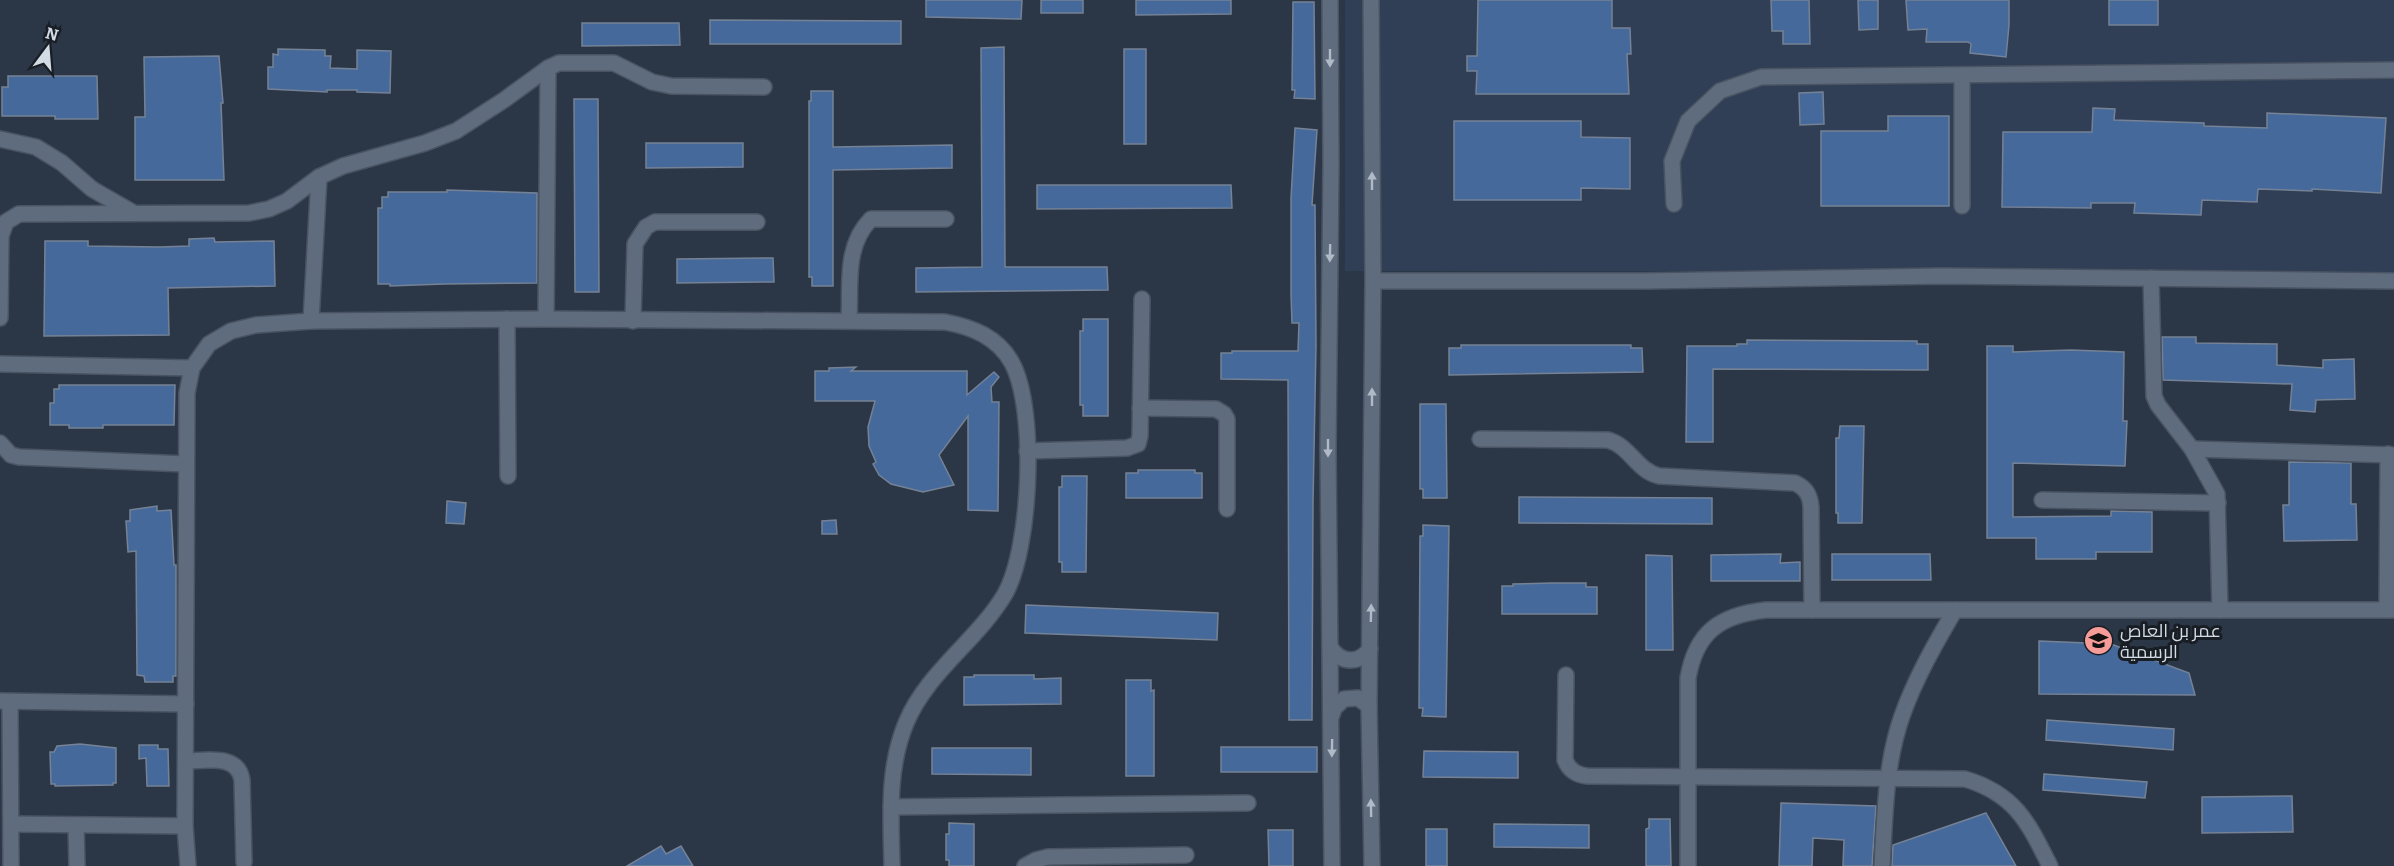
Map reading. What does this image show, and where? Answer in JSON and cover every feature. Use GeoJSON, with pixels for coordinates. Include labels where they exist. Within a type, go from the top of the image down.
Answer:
{"type":"FeatureCollection","features":[{"type":"Feature","properties":{"kind":"street"},"geometry":{"type":"LineString","coordinates":[[1329,0],[1331,178],[1328,449],[1332,866]]}},
{"type":"Feature","properties":{"kind":"street"},"geometry":{"type":"LineString","coordinates":[[1371,0],[1373,281],[1370,706],[1372,866]]}},
{"type":"Feature","properties":{"kind":"street"},"geometry":{"type":"LineString","coordinates":[[0,318],[2,228],[12,217],[26,213],[138,215],[249,213],[269,209],[288,201],[319,177],[359,160],[425,143],[456,131],[548,68],[565,62],[614,63],[652,82],[670,86],[764,87]]}},
{"type":"Feature","properties":{"kind":"street"},"geometry":{"type":"LineString","coordinates":[[546,319],[548,68]]}},
{"type":"Feature","properties":{"kind":"street"},"geometry":{"type":"LineString","coordinates":[[1674,204],[1672,161],[1688,121],[1720,91],[1761,77],[2394,70]]}},
{"type":"Feature","properties":{"kind":"street"},"geometry":{"type":"LineString","coordinates":[[1962,75],[1962,206]]}},
{"type":"Feature","properties":{"kind":"street"},"geometry":{"type":"LineString","coordinates":[[0,139],[36,147],[62,163],[92,189],[138,215]]}},
{"type":"Feature","properties":{"kind":"street"},"geometry":{"type":"LineString","coordinates":[[311,321],[319,177]]}},
{"type":"Feature","properties":{"kind":"street"},"geometry":{"type":"LineString","coordinates":[[849,320],[852,251],[857,237],[870,219],[946,219]]}},
{"type":"Feature","properties":{"kind":"street"},"geometry":{"type":"LineString","coordinates":[[633,321],[635,244],[646,227],[654,222],[757,222]]}},
{"type":"Feature","properties":{"kind":"street"},"geometry":{"type":"LineString","coordinates":[[1373,281],[1646,281],[1942,276],[2394,281]]}},
{"type":"Feature","properties":{"kind":"street"},"geometry":{"type":"LineString","coordinates":[[2151,278],[2156,401],[2192,449],[2217,494],[2220,610]]}},
{"type":"Feature","properties":{"kind":"street"},"geometry":{"type":"LineString","coordinates":[[1027,451],[1131,448],[1139,440],[1142,299]]}},
{"type":"Feature","properties":{"kind":"street"},"geometry":{"type":"LineString","coordinates":[[507,319],[508,476]]}},
{"type":"Feature","properties":{"kind":"street"},"geometry":{"type":"LineString","coordinates":[[188,866],[185,826],[186,464],[187,393],[192,368],[209,344],[231,331],[256,325],[311,321],[546,319],[945,322],[965,325],[983,333],[999,346],[1011,362],[1019,380],[1027,451],[1026,499],[1021,546],[1006,592],[988,620],[925,690],[912,711],[895,758],[891,807],[892,866]]}},
{"type":"Feature","properties":{"kind":"street"},"geometry":{"type":"LineString","coordinates":[[0,364],[192,368]]}},
{"type":"Feature","properties":{"kind":"street"},"geometry":{"type":"LineString","coordinates":[[1140,408],[1216,409],[1224,414],[1227,419],[1227,509]]}},
{"type":"Feature","properties":{"kind":"street"},"geometry":{"type":"LineString","coordinates":[[1480,439],[1608,440],[1625,448],[1646,471],[1659,476],[1795,483],[1805,489],[1810,500],[1812,610]]}},
{"type":"Feature","properties":{"kind":"street"},"geometry":{"type":"LineString","coordinates":[[0,443],[5,450],[19,457],[186,464]]}},
{"type":"Feature","properties":{"kind":"street"},"geometry":{"type":"LineString","coordinates":[[1688,866],[1688,678],[1691,660],[1699,643],[1727,618],[1745,612],[1812,610],[2391,610],[2391,454],[2192,449]]}},
{"type":"Feature","properties":{"kind":"street"},"geometry":{"type":"LineString","coordinates":[[2042,500],[2218,502]]}},
{"type":"Feature","properties":{"kind":"street"},"geometry":{"type":"LineString","coordinates":[[1882,866],[1888,777],[1901,718],[1925,662],[1955,610]]}},
{"type":"Feature","properties":{"kind":"street"},"geometry":{"type":"LineString","coordinates":[[1330,647],[1340,658],[1353,660],[1360,658],[1370,649]]}},
{"type":"Feature","properties":{"kind":"street"},"geometry":{"type":"LineString","coordinates":[[1566,675],[1565,760],[1575,774],[1587,776],[1965,778],[2003,795],[2019,810],[2050,866]]}},
{"type":"Feature","properties":{"kind":"street"},"geometry":{"type":"LineString","coordinates":[[1332,715],[1334,708],[1344,699],[1358,698],[1370,706]]}},
{"type":"Feature","properties":{"kind":"street"},"geometry":{"type":"LineString","coordinates":[[11,866],[5,702],[186,704]]}},
{"type":"Feature","properties":{"kind":"street"},"geometry":{"type":"LineString","coordinates":[[186,761],[225,760],[239,769],[242,780],[244,862]]}},
{"type":"Feature","properties":{"kind":"street"},"geometry":{"type":"LineString","coordinates":[[891,807],[1248,803]]}},
{"type":"Feature","properties":{"kind":"street"},"geometry":{"type":"LineString","coordinates":[[11,824],[185,826]]}},
{"type":"Feature","properties":{"kind":"street"},"geometry":{"type":"LineString","coordinates":[[76,825],[77,866]]}},
{"type":"Feature","properties":{"kind":"street"},"geometry":{"type":"LineString","coordinates":[[1025,866],[1048,857],[1186,855]]}},
{"type":"Feature","properties":{"kind":"shaded area"},"geometry":{"type":"Polygon","coordinates":[[[1345,0],[2394,0],[2394,272],[1345,271],[1345,0]]]}},
{"type":"Feature","properties":{"kind":"building"},"geometry":{"type":"Polygon","coordinates":[[[926,0],[1022,0],[1021,19],[926,17],[926,0]]]}},
{"type":"Feature","properties":{"kind":"building"},"geometry":{"type":"Polygon","coordinates":[[[1041,0],[1083,0],[1083,13],[1041,13],[1041,0]]]}},
{"type":"Feature","properties":{"kind":"building"},"geometry":{"type":"Polygon","coordinates":[[[1136,0],[1231,0],[1231,14],[1136,15],[1136,0]]]}},
{"type":"Feature","properties":{"kind":"building"},"geometry":{"type":"Polygon","coordinates":[[[1478,0],[1612,0],[1612,28],[1630,28],[1631,54],[1627,54],[1629,94],[1476,94],[1477,71],[1467,71],[1467,56],[1477,56],[1478,0]]]}},
{"type":"Feature","properties":{"kind":"building"},"geometry":{"type":"Polygon","coordinates":[[[1771,0],[1809,0],[1810,44],[1783,44],[1783,31],[1772,31],[1771,0]]]}},
{"type":"Feature","properties":{"kind":"building"},"geometry":{"type":"Polygon","coordinates":[[[1858,0],[1878,0],[1878,29],[1859,30],[1858,0]]]}},
{"type":"Feature","properties":{"kind":"building"},"geometry":{"type":"Polygon","coordinates":[[[1906,0],[2009,0],[2006,57],[1970,53],[1971,44],[1968,42],[1926,42],[1927,29],[1908,30],[1906,0]]]}},
{"type":"Feature","properties":{"kind":"building"},"geometry":{"type":"Polygon","coordinates":[[[2109,0],[2158,0],[2158,25],[2109,25],[2109,0]]]}},
{"type":"Feature","properties":{"kind":"building"},"geometry":{"type":"Polygon","coordinates":[[[1293,2],[1314,2],[1315,99],[1294,98],[1295,90],[1292,90],[1293,2]]]}},
{"type":"Feature","properties":{"kind":"building"},"geometry":{"type":"Polygon","coordinates":[[[710,20],[901,21],[901,44],[710,44],[710,20]]]}},
{"type":"Feature","properties":{"kind":"building"},"geometry":{"type":"Polygon","coordinates":[[[582,23],[679,23],[680,45],[582,46],[582,23]]]}},
{"type":"Feature","properties":{"kind":"building"},"geometry":{"type":"Polygon","coordinates":[[[1004,47],[1005,267],[1107,267],[1108,290],[916,292],[916,268],[982,267],[981,48],[1004,47]]]}},
{"type":"Feature","properties":{"kind":"building"},"geometry":{"type":"Polygon","coordinates":[[[278,49],[325,50],[325,56],[331,56],[330,68],[357,69],[357,50],[391,51],[390,93],[357,92],[357,90],[327,90],[327,92],[268,89],[268,67],[273,67],[273,54],[278,55],[278,49]]]}},
{"type":"Feature","properties":{"kind":"building"},"geometry":{"type":"Polygon","coordinates":[[[1124,49],[1146,49],[1146,144],[1124,144],[1124,49]]]}},
{"type":"Feature","properties":{"kind":"building"},"geometry":{"type":"Polygon","coordinates":[[[219,56],[223,103],[221,103],[224,180],[135,180],[135,117],[145,117],[144,57],[219,56]]]}},
{"type":"Feature","properties":{"kind":"building"},"geometry":{"type":"Polygon","coordinates":[[[8,76],[97,76],[98,119],[2,116],[2,87],[8,87],[8,76]]]}},
{"type":"Feature","properties":{"kind":"building"},"geometry":{"type":"Polygon","coordinates":[[[811,91],[833,91],[833,147],[952,145],[952,168],[833,170],[833,286],[812,286],[812,277],[809,277],[809,101],[811,101],[811,91]]]}},
{"type":"Feature","properties":{"kind":"building"},"geometry":{"type":"Polygon","coordinates":[[[1823,92],[1824,124],[1800,125],[1799,93],[1823,92]]]}},
{"type":"Feature","properties":{"kind":"building"},"geometry":{"type":"Polygon","coordinates":[[[574,99],[598,99],[599,292],[575,292],[574,99]]]}},
{"type":"Feature","properties":{"kind":"building"},"geometry":{"type":"Polygon","coordinates":[[[2093,108],[2115,109],[2114,120],[2204,123],[2204,126],[2267,128],[2267,113],[2386,118],[2381,193],[2258,189],[2257,202],[2202,200],[2201,215],[2134,213],[2135,203],[2091,203],[2091,208],[2002,207],[2003,132],[2092,132],[2093,108]]]}},
{"type":"Feature","properties":{"kind":"building"},"geometry":{"type":"Polygon","coordinates":[[[1888,116],[1949,116],[1949,206],[1821,206],[1821,131],[1888,131],[1888,116]]]}},
{"type":"Feature","properties":{"kind":"building"},"geometry":{"type":"Polygon","coordinates":[[[1454,121],[1581,121],[1581,137],[1630,138],[1630,189],[1581,188],[1581,200],[1454,200],[1454,121]]]}},
{"type":"Feature","properties":{"kind":"building"},"geometry":{"type":"Polygon","coordinates":[[[1295,128],[1317,130],[1312,205],[1315,205],[1316,346],[1312,720],[1289,720],[1288,380],[1221,379],[1221,353],[1298,351],[1299,323],[1292,323],[1291,295],[1291,198],[1295,128]]]}},
{"type":"Feature","properties":{"kind":"building"},"geometry":{"type":"Polygon","coordinates":[[[646,143],[743,143],[743,167],[646,168],[646,143]]]}},
{"type":"Feature","properties":{"kind":"building"},"geometry":{"type":"Polygon","coordinates":[[[1037,185],[1231,185],[1232,208],[1037,209],[1037,185]]]}},
{"type":"Feature","properties":{"kind":"building"},"geometry":{"type":"Polygon","coordinates":[[[447,190],[537,193],[537,283],[390,286],[390,284],[378,284],[378,208],[382,208],[382,197],[388,197],[388,192],[447,192],[447,190]]]}},
{"type":"Feature","properties":{"kind":"building"},"geometry":{"type":"Polygon","coordinates":[[[214,238],[215,242],[274,241],[275,286],[168,288],[169,335],[44,336],[45,241],[88,241],[88,246],[160,247],[189,246],[189,239],[214,238]]]}},
{"type":"Feature","properties":{"kind":"building"},"geometry":{"type":"Polygon","coordinates":[[[773,258],[774,282],[677,283],[677,259],[773,258]]]}},
{"type":"Feature","properties":{"kind":"building"},"geometry":{"type":"Polygon","coordinates":[[[1083,319],[1108,319],[1108,416],[1083,416],[1083,405],[1080,405],[1080,331],[1083,331],[1083,319]]]}},
{"type":"Feature","properties":{"kind":"building"},"geometry":{"type":"Polygon","coordinates":[[[2162,337],[2196,337],[2196,343],[2277,344],[2277,365],[2323,368],[2323,360],[2354,359],[2355,399],[2316,400],[2315,412],[2290,410],[2292,384],[2163,380],[2162,337]]]}},
{"type":"Feature","properties":{"kind":"building"},"geometry":{"type":"Polygon","coordinates":[[[1747,340],[1917,341],[1917,344],[1928,344],[1928,370],[1713,369],[1713,442],[1686,442],[1687,346],[1737,346],[1737,344],[1747,344],[1747,340]]]}},
{"type":"Feature","properties":{"kind":"building"},"geometry":{"type":"Polygon","coordinates":[[[1461,345],[1631,345],[1631,348],[1642,348],[1643,372],[1449,375],[1449,348],[1461,348],[1461,345]]]}},
{"type":"Feature","properties":{"kind":"building"},"geometry":{"type":"Polygon","coordinates":[[[1987,346],[2013,346],[2013,352],[2071,350],[2124,352],[2123,421],[2127,421],[2125,466],[2013,463],[2013,517],[2111,516],[2111,511],[2152,512],[2152,552],[2096,552],[2096,559],[2036,559],[2036,538],[1987,538],[1987,346]]]}},
{"type":"Feature","properties":{"kind":"building"},"geometry":{"type":"Polygon","coordinates":[[[856,367],[851,371],[967,371],[967,395],[994,372],[999,377],[991,387],[992,402],[999,402],[998,511],[968,510],[968,416],[939,455],[954,485],[923,492],[891,484],[879,475],[873,464],[876,462],[869,446],[868,427],[875,401],[815,401],[815,371],[856,367]]]}},
{"type":"Feature","properties":{"kind":"building"},"geometry":{"type":"Polygon","coordinates":[[[59,385],[175,385],[174,425],[103,425],[103,428],[69,428],[69,425],[50,425],[50,403],[54,403],[54,389],[59,389],[59,385]]]}},
{"type":"Feature","properties":{"kind":"building"},"geometry":{"type":"Polygon","coordinates":[[[1420,404],[1446,404],[1447,498],[1423,498],[1423,489],[1420,489],[1420,404]]]}},
{"type":"Feature","properties":{"kind":"building"},"geometry":{"type":"Polygon","coordinates":[[[1840,426],[1864,426],[1862,523],[1838,523],[1836,438],[1839,438],[1840,426]]]}},
{"type":"Feature","properties":{"kind":"building"},"geometry":{"type":"Polygon","coordinates":[[[2289,462],[2351,463],[2351,504],[2356,504],[2357,540],[2284,541],[2283,505],[2289,505],[2289,462]]]}},
{"type":"Feature","properties":{"kind":"building"},"geometry":{"type":"Polygon","coordinates":[[[1138,470],[1195,470],[1195,473],[1202,473],[1202,498],[1126,498],[1126,473],[1138,473],[1138,470]]]}},
{"type":"Feature","properties":{"kind":"building"},"geometry":{"type":"Polygon","coordinates":[[[1062,476],[1087,476],[1086,572],[1062,572],[1062,562],[1059,562],[1059,487],[1062,487],[1062,476]]]}},
{"type":"Feature","properties":{"kind":"building"},"geometry":{"type":"Polygon","coordinates":[[[1519,497],[1712,498],[1712,524],[1519,523],[1519,497]]]}},
{"type":"Feature","properties":{"kind":"building"},"geometry":{"type":"Polygon","coordinates":[[[447,501],[466,503],[464,524],[446,523],[447,501]]]}},
{"type":"Feature","properties":{"kind":"building"},"geometry":{"type":"Polygon","coordinates":[[[157,506],[157,511],[171,510],[174,565],[176,565],[176,676],[173,676],[173,682],[145,682],[144,676],[137,675],[136,551],[128,552],[126,521],[130,521],[130,510],[157,506]]]}},
{"type":"Feature","properties":{"kind":"building"},"geometry":{"type":"Polygon","coordinates":[[[836,520],[837,534],[822,534],[822,521],[836,520]]]}},
{"type":"Feature","properties":{"kind":"building"},"geometry":{"type":"Polygon","coordinates":[[[1423,525],[1449,526],[1446,717],[1422,716],[1423,708],[1419,708],[1420,536],[1423,536],[1423,525]]]}},
{"type":"Feature","properties":{"kind":"building"},"geometry":{"type":"Polygon","coordinates":[[[1781,554],[1780,563],[1800,562],[1800,581],[1711,581],[1711,555],[1781,554]]]}},
{"type":"Feature","properties":{"kind":"building"},"geometry":{"type":"Polygon","coordinates":[[[1832,554],[1930,554],[1931,580],[1832,580],[1832,554]]]}},
{"type":"Feature","properties":{"kind":"building"},"geometry":{"type":"Polygon","coordinates":[[[1646,555],[1672,556],[1673,650],[1646,650],[1646,555]]]}},
{"type":"Feature","properties":{"kind":"building"},"geometry":{"type":"Polygon","coordinates":[[[1586,583],[1586,587],[1597,587],[1597,614],[1502,614],[1502,586],[1586,583]]]}},
{"type":"Feature","properties":{"kind":"building"},"geometry":{"type":"Polygon","coordinates":[[[1026,605],[1218,613],[1217,640],[1025,633],[1026,605]]]}},
{"type":"Feature","properties":{"kind":"building"},"geometry":{"type":"Polygon","coordinates":[[[2039,641],[2111,644],[2189,673],[2195,695],[2039,694],[2039,641]]]}},
{"type":"Feature","properties":{"kind":"building"},"geometry":{"type":"Polygon","coordinates":[[[974,675],[1034,675],[1034,679],[1061,678],[1061,704],[964,705],[964,677],[974,677],[974,675]]]}},
{"type":"Feature","properties":{"kind":"building"},"geometry":{"type":"Polygon","coordinates":[[[1126,680],[1151,680],[1151,691],[1154,690],[1154,776],[1126,776],[1126,680]]]}},
{"type":"Feature","properties":{"kind":"building"},"geometry":{"type":"Polygon","coordinates":[[[2047,720],[2174,729],[2173,750],[2046,740],[2047,720]]]}},
{"type":"Feature","properties":{"kind":"building"},"geometry":{"type":"Polygon","coordinates":[[[80,744],[116,748],[116,783],[113,785],[55,786],[51,784],[50,752],[54,752],[57,746],[80,744]]]}},
{"type":"Feature","properties":{"kind":"building"},"geometry":{"type":"Polygon","coordinates":[[[139,745],[158,745],[158,749],[168,749],[169,786],[147,786],[146,758],[139,759],[139,745]]]}},
{"type":"Feature","properties":{"kind":"building"},"geometry":{"type":"Polygon","coordinates":[[[1221,747],[1317,747],[1317,772],[1221,772],[1221,747]]]}},
{"type":"Feature","properties":{"kind":"building"},"geometry":{"type":"Polygon","coordinates":[[[932,748],[1031,748],[1031,775],[932,774],[932,748]]]}},
{"type":"Feature","properties":{"kind":"building"},"geometry":{"type":"Polygon","coordinates":[[[1424,751],[1518,752],[1518,778],[1423,777],[1424,751]]]}},
{"type":"Feature","properties":{"kind":"building"},"geometry":{"type":"Polygon","coordinates":[[[2044,774],[2147,782],[2145,798],[2043,790],[2044,774]]]}},
{"type":"Feature","properties":{"kind":"building"},"geometry":{"type":"Polygon","coordinates":[[[2292,796],[2293,832],[2202,833],[2202,797],[2292,796]]]}},
{"type":"Feature","properties":{"kind":"building"},"geometry":{"type":"Polygon","coordinates":[[[1781,803],[1876,806],[1872,866],[1843,866],[1844,840],[1813,838],[1812,866],[1779,866],[1781,803]]]}},
{"type":"Feature","properties":{"kind":"building"},"geometry":{"type":"Polygon","coordinates":[[[1986,813],[2016,866],[1892,866],[1893,845],[1986,813]]]}},
{"type":"Feature","properties":{"kind":"building"},"geometry":{"type":"Polygon","coordinates":[[[1649,819],[1670,819],[1671,866],[1646,866],[1646,829],[1649,828],[1649,819]]]}},
{"type":"Feature","properties":{"kind":"building"},"geometry":{"type":"Polygon","coordinates":[[[949,823],[974,824],[974,866],[949,866],[949,860],[946,860],[946,834],[949,834],[949,823]]]}},
{"type":"Feature","properties":{"kind":"building"},"geometry":{"type":"Polygon","coordinates":[[[1494,824],[1589,825],[1589,848],[1494,847],[1494,824]]]}},
{"type":"Feature","properties":{"kind":"building"},"geometry":{"type":"Polygon","coordinates":[[[1426,829],[1447,829],[1447,866],[1426,866],[1426,829]]]}},
{"type":"Feature","properties":{"kind":"building"},"geometry":{"type":"Polygon","coordinates":[[[1268,830],[1293,830],[1293,866],[1269,866],[1268,830]]]}},
{"type":"Feature","properties":{"kind":"building"},"geometry":{"type":"Polygon","coordinates":[[[661,846],[666,854],[681,846],[693,866],[627,866],[661,846]]]}},
{"type":"Feature","properties":{"kind":"place","name":"عمر بن العاص الرسمية"},"geometry":{"type":"Point","coordinates":[2099,641]}}]}
